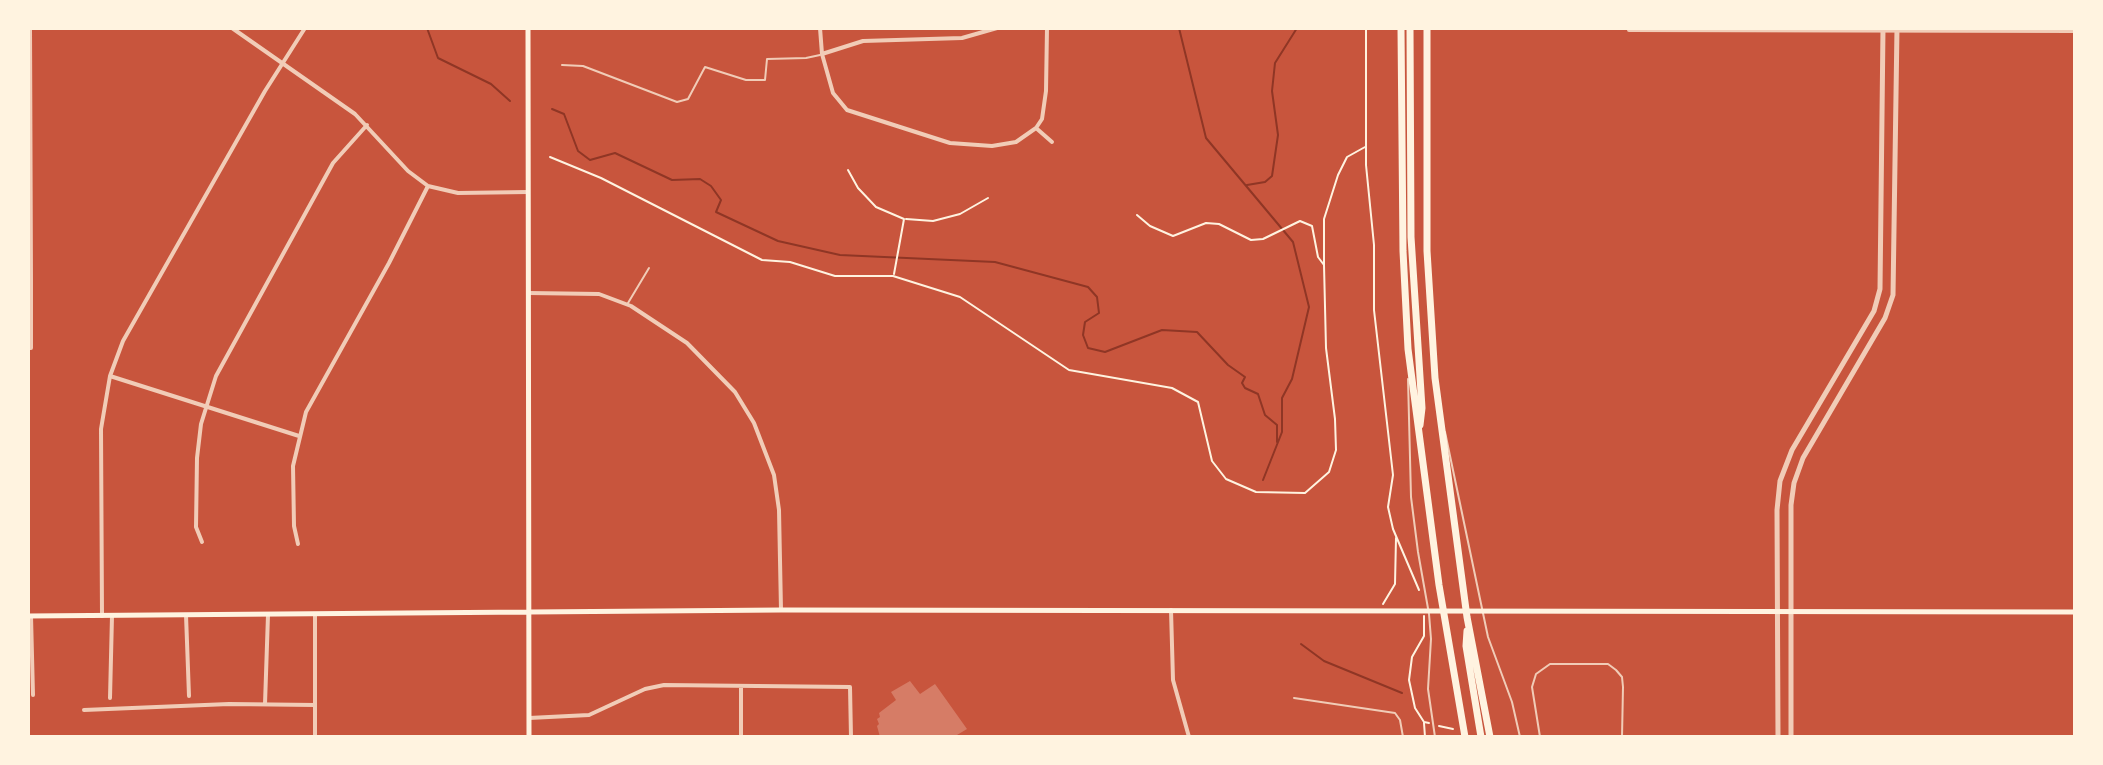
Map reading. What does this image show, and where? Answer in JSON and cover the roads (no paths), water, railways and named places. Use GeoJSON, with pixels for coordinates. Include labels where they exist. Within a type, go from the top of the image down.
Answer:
{"type":"FeatureCollection","features":[{"type":"Feature","properties":{"kind":"highway"},"geometry":{"type":"LineString","coordinates":[[1401,28],[1403,261],[1408,349],[1439,585],[1465,737]]}},
{"type":"Feature","properties":{"kind":"highway"},"geometry":{"type":"LineString","coordinates":[[1410,28],[1412,279],[1422,408],[1418,438]]}},
{"type":"Feature","properties":{"kind":"highway"},"geometry":{"type":"LineString","coordinates":[[1427,28],[1428,268],[1437,395],[1467,617],[1490,737]]}},
{"type":"Feature","properties":{"kind":"highway"},"geometry":{"type":"LineString","coordinates":[[1467,617],[1466,646],[1481,737]]}},
{"type":"Feature","properties":{"kind":"main road"},"geometry":{"type":"LineString","coordinates":[[528,28],[529,737]]}},
{"type":"Feature","properties":{"kind":"main road"},"geometry":{"type":"LineString","coordinates":[[30,616],[781,610],[2075,612]]}},
{"type":"Feature","properties":{"kind":"street"},"geometry":{"type":"LineString","coordinates":[[28,348],[31,348],[30,28]]}},
{"type":"Feature","properties":{"kind":"street"},"geometry":{"type":"LineString","coordinates":[[232,28],[332,96],[367,125],[408,171],[428,186],[458,193],[528,192]]}},
{"type":"Feature","properties":{"kind":"street"},"geometry":{"type":"LineString","coordinates":[[102,616],[101,429],[110,376],[123,341],[305,28]]}},
{"type":"Feature","properties":{"kind":"street"},"geometry":{"type":"LineString","coordinates":[[820,28],[822,54],[837,101],[847,110],[950,143],[992,146],[1016,142],[1036,128],[1045,107],[1047,28]]}},
{"type":"Feature","properties":{"kind":"street"},"geometry":{"type":"LineString","coordinates":[[822,54],[863,41],[962,38],[997,28]]}},
{"type":"Feature","properties":{"kind":"street"},"geometry":{"type":"LineString","coordinates":[[1778,737],[1777,510],[1783,470],[1874,311],[1880,289],[1883,29]]}},
{"type":"Feature","properties":{"kind":"street"},"geometry":{"type":"LineString","coordinates":[[1629,30],[2075,31]]}},
{"type":"Feature","properties":{"kind":"street"},"geometry":{"type":"LineString","coordinates":[[1791,737],[1791,505],[1796,472],[1885,318],[1893,295],[1897,30]]}},
{"type":"Feature","properties":{"kind":"street"},"geometry":{"type":"LineString","coordinates":[[202,542],[196,527],[197,458],[206,406],[223,359],[338,156],[367,125]]}},
{"type":"Feature","properties":{"kind":"street"},"geometry":{"type":"LineString","coordinates":[[1036,128],[1052,142]]}},
{"type":"Feature","properties":{"kind":"street"},"geometry":{"type":"LineString","coordinates":[[298,544],[294,526],[293,466],[312,398],[389,263],[428,186]]}},
{"type":"Feature","properties":{"kind":"street"},"geometry":{"type":"LineString","coordinates":[[529,293],[599,294],[627,304],[699,354],[735,392],[754,423],[769,458],[778,491],[781,610]]}},
{"type":"Feature","properties":{"kind":"street"},"geometry":{"type":"LineString","coordinates":[[110,376],[299,436]]}},
{"type":"Feature","properties":{"kind":"street"},"geometry":{"type":"LineString","coordinates":[[1171,610],[1173,680],[1189,737]]}},
{"type":"Feature","properties":{"kind":"street"},"geometry":{"type":"LineString","coordinates":[[265,704],[268,614]]}},
{"type":"Feature","properties":{"kind":"street"},"geometry":{"type":"LineString","coordinates":[[315,614],[315,737]]}},
{"type":"Feature","properties":{"kind":"street"},"geometry":{"type":"LineString","coordinates":[[186,615],[189,696]]}},
{"type":"Feature","properties":{"kind":"street"},"geometry":{"type":"LineString","coordinates":[[30,616],[33,695]]}},
{"type":"Feature","properties":{"kind":"street"},"geometry":{"type":"LineString","coordinates":[[110,698],[112,616]]}},
{"type":"Feature","properties":{"kind":"street"},"geometry":{"type":"LineString","coordinates":[[529,718],[589,715],[645,689],[664,685],[850,687],[851,737]]}},
{"type":"Feature","properties":{"kind":"street"},"geometry":{"type":"LineString","coordinates":[[741,686],[741,737]]}},
{"type":"Feature","properties":{"kind":"street"},"geometry":{"type":"LineString","coordinates":[[84,710],[315,705]]}},
{"type":"Feature","properties":{"kind":"lane"},"geometry":{"type":"LineString","coordinates":[[562,65],[583,66],[677,102],[688,99],[705,67],[746,80],[765,80],[767,59],[806,58],[822,54]]}},
{"type":"Feature","properties":{"kind":"lane"},"geometry":{"type":"LineString","coordinates":[[627,304],[649,268]]}},
{"type":"Feature","properties":{"kind":"lane"},"geometry":{"type":"LineString","coordinates":[[1408,349],[1411,497],[1430,624],[1428,689],[1435,737]]}},
{"type":"Feature","properties":{"kind":"lane"},"geometry":{"type":"LineString","coordinates":[[1437,395],[1457,478],[1488,637],[1512,702],[1520,737]]}},
{"type":"Feature","properties":{"kind":"lane"},"geometry":{"type":"LineString","coordinates":[[1540,737],[1532,687],[1536,674],[1550,664],[1608,664],[1622,677],[1622,737]]}},
{"type":"Feature","properties":{"kind":"lane"},"geometry":{"type":"LineString","coordinates":[[1294,698],[1395,713],[1400,720],[1403,737]]}},
{"type":"Feature","properties":{"kind":"waterway"},"geometry":{"type":"LineString","coordinates":[[427,28],[438,58],[491,84],[510,101]]}},
{"type":"Feature","properties":{"kind":"waterway"},"geometry":{"type":"LineString","coordinates":[[1179,28],[1206,138],[1293,242],[1309,307],[1292,379],[1282,398],[1282,432],[1263,480]]}},
{"type":"Feature","properties":{"kind":"waterway"},"geometry":{"type":"LineString","coordinates":[[1247,185],[1265,182],[1272,176],[1278,135],[1272,91],[1275,63],[1297,28]]}},
{"type":"Feature","properties":{"kind":"waterway"},"geometry":{"type":"LineString","coordinates":[[552,109],[564,114],[578,151],[590,160],[615,153],[672,180],[700,179],[711,186],[721,200],[716,212],[778,241],[840,255],[995,262],[1088,287],[1097,297],[1099,313],[1085,322],[1083,335],[1088,348],[1105,352],[1162,330],[1197,332],[1228,365],[1245,377],[1242,383],[1245,388],[1258,394],[1265,415],[1277,425],[1277,442]]}},
{"type":"Feature","properties":{"kind":"waterway"},"geometry":{"type":"LineString","coordinates":[[1301,644],[1324,661],[1402,693]]}}]}
